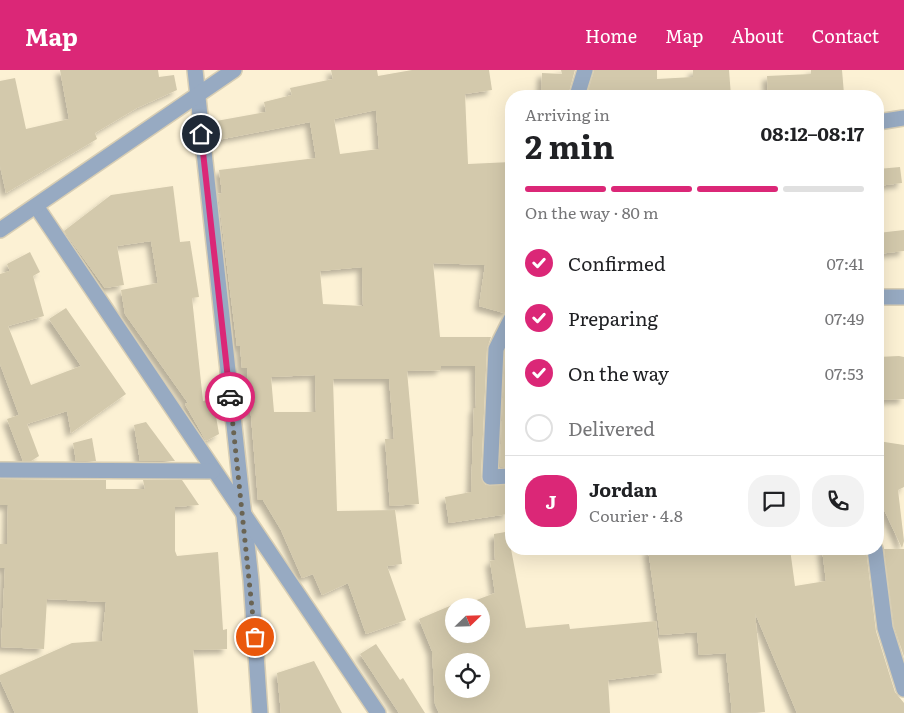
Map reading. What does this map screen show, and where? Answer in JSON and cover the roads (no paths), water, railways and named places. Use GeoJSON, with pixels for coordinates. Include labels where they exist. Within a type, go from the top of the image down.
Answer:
{"type":"FeatureCollection","features":[{"type":"Feature","properties":{"kind":"street"},"geometry":{"type":"LineString","coordinates":[[195,70],[244,514],[260,713]]}},
{"type":"Feature","properties":{"kind":"street"},"geometry":{"type":"LineString","coordinates":[[0,230],[234,70]]}},
{"type":"Feature","properties":{"kind":"street"},"geometry":{"type":"LineString","coordinates":[[579,90],[584,70]]}},
{"type":"Feature","properties":{"kind":"street"},"geometry":{"type":"LineString","coordinates":[[884,121],[904,118]]}},
{"type":"Feature","properties":{"kind":"street"},"geometry":{"type":"LineString","coordinates":[[36,206],[378,713]]}},
{"type":"Feature","properties":{"kind":"street"},"geometry":{"type":"LineString","coordinates":[[884,298],[904,297]]}},
{"type":"Feature","properties":{"kind":"street"},"geometry":{"type":"LineString","coordinates":[[505,334],[496,349],[490,477],[505,476]]}},
{"type":"Feature","properties":{"kind":"street"},"geometry":{"type":"LineString","coordinates":[[0,470],[213,471]]}},
{"type":"Feature","properties":{"kind":"street"},"geometry":{"type":"LineString","coordinates":[[876,555],[885,628],[904,689]]}}]}
